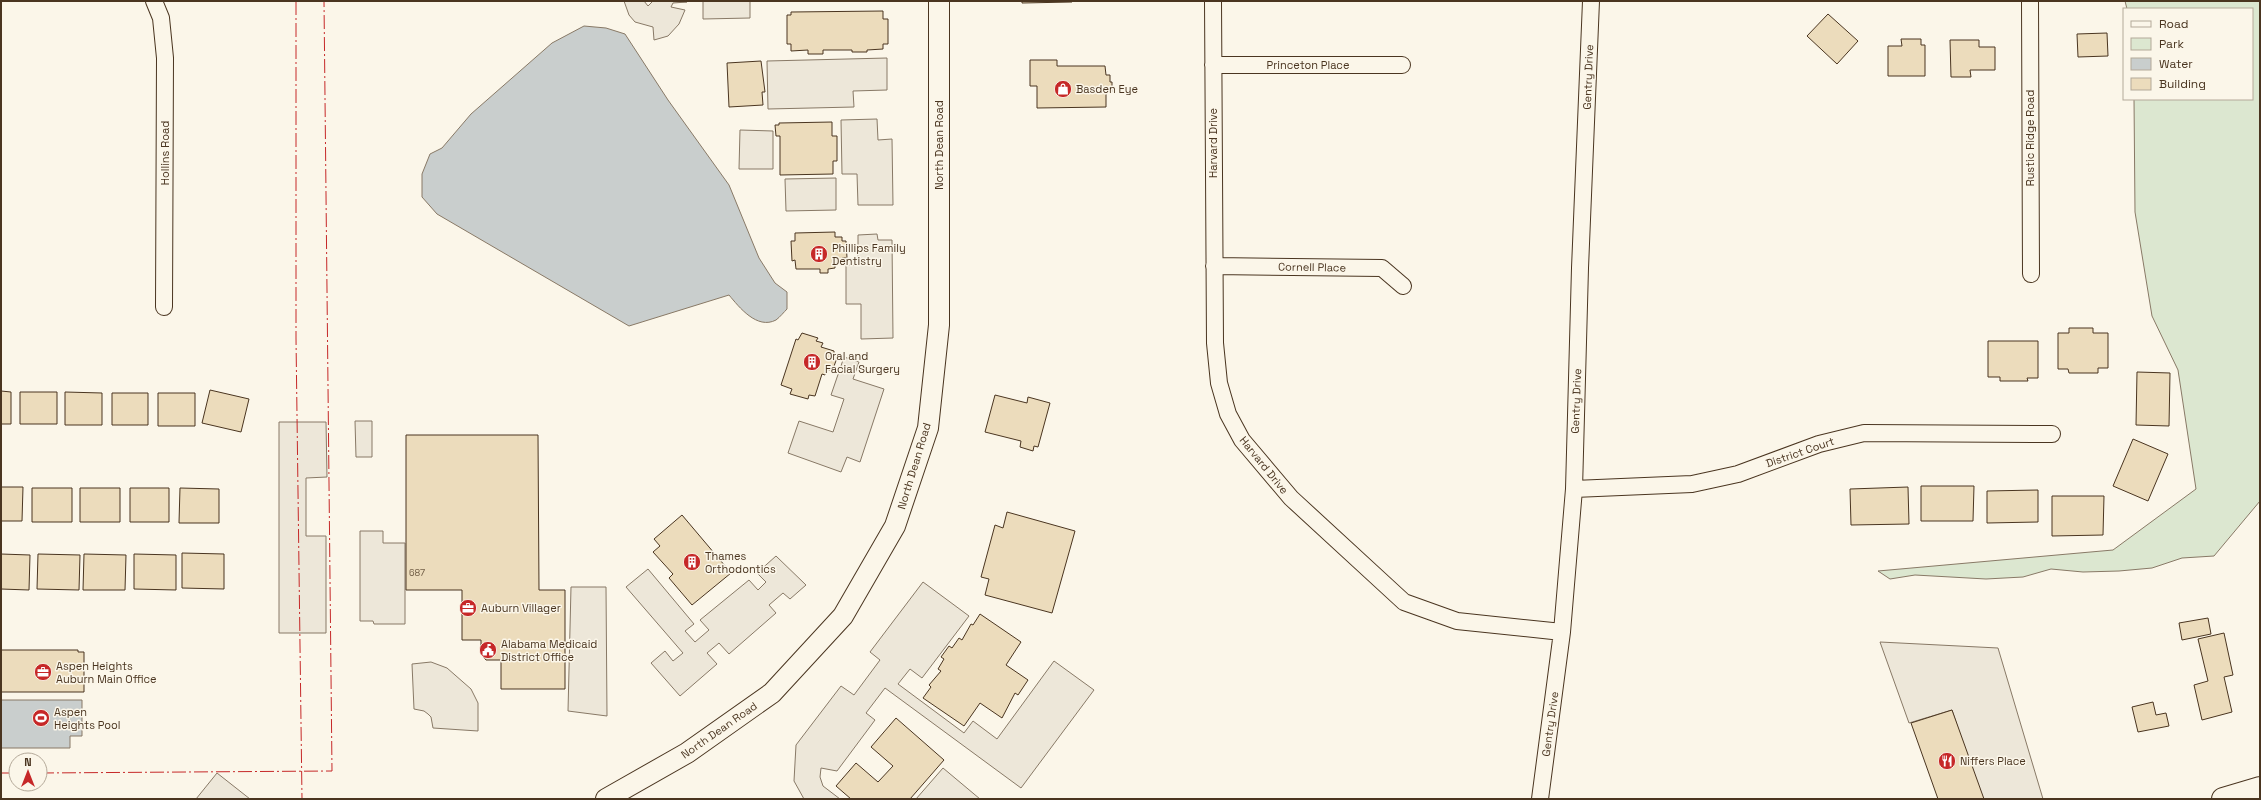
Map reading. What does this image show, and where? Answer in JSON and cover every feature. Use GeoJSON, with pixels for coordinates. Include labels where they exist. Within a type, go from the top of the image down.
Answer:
{"type":"FeatureCollection","features":[{"type":"Feature","properties":{"kind":"main road"},"geometry":{"type":"LineString","coordinates":[[2222,799],[2260,788]]}},
{"type":"Feature","properties":{"kind":"street","name":"Hollins Road"},"geometry":{"type":"LineString","coordinates":[[154,1],[161,18],[165,58],[164,307]]}},
{"type":"Feature","properties":{"kind":"street","name":"North Dean Road"},"geometry":{"type":"LineString","coordinates":[[606,799],[687,752],[772,693],[843,616],[895,526],[928,428],[939,325],[939,1]]}},
{"type":"Feature","properties":{"kind":"street","name":"Harvard Drive"},"geometry":{"type":"LineString","coordinates":[[1213,1],[1215,343],[1219,383],[1228,414],[1242,440],[1291,498],[1404,602],[1457,621],[1562,632]]}},
{"type":"Feature","properties":{"kind":"street","name":"Gentry Drive"},"geometry":{"type":"LineString","coordinates":[[1540,799],[1562,632],[1574,489],[1580,268],[1592,1]]}},
{"type":"Feature","properties":{"kind":"street","name":"Rustic Ridge Road"},"geometry":{"type":"LineString","coordinates":[[2030,1],[2032,274]]}},
{"type":"Feature","properties":{"kind":"street","name":"Princeton Place"},"geometry":{"type":"LineString","coordinates":[[1213,65],[1402,65]]}},
{"type":"Feature","properties":{"kind":"street","name":"Cornell Place"},"geometry":{"type":"LineString","coordinates":[[1214,266],[1382,268],[1403,286]]}},
{"type":"Feature","properties":{"kind":"street","name":"District Court"},"geometry":{"type":"LineString","coordinates":[[1574,489],[1692,484],[1738,474],[1819,444],[1864,433],[2052,434]]}},
{"type":"Feature","properties":{"kind":"green space"},"geometry":{"type":"Polygon","coordinates":[[[2125,1],[2260,1],[2260,501],[2214,556],[2182,558],[2152,568],[2119,571],[2083,572],[2051,569],[2023,577],[1986,579],[1915,575],[1890,579],[1878,571],[2113,550],[2196,489],[2178,370],[2152,316],[2135,212],[2134,100],[2253,100],[2253,8],[2127,8],[2125,1]]]}},
{"type":"Feature","properties":{"kind":"shaded area"},"geometry":{"type":"Polygon","coordinates":[[[624,1],[644,1],[648,6],[653,1],[687,2],[673,3],[671,7],[685,10],[679,24],[668,36],[654,40],[653,27],[635,22],[629,15],[624,1]]]}},
{"type":"Feature","properties":{"kind":"shaded area"},"geometry":{"type":"Polygon","coordinates":[[[703,1],[750,1],[750,18],[703,19],[703,1]]]}},
{"type":"Feature","properties":{"kind":"shaded area"},"geometry":{"type":"Polygon","coordinates":[[[887,58],[887,90],[853,91],[854,107],[768,109],[767,61],[887,58]]]}},
{"type":"Feature","properties":{"kind":"shaded area"},"geometry":{"type":"Polygon","coordinates":[[[877,119],[878,140],[892,139],[893,205],[858,205],[857,174],[842,174],[841,120],[877,119]]]}},
{"type":"Feature","properties":{"kind":"shaded area"},"geometry":{"type":"Polygon","coordinates":[[[740,130],[773,131],[773,169],[739,169],[740,130]]]}},
{"type":"Feature","properties":{"kind":"shaded area"},"geometry":{"type":"Polygon","coordinates":[[[836,178],[836,210],[786,211],[785,179],[836,178]]]}},
{"type":"Feature","properties":{"kind":"shaded area"},"geometry":{"type":"Polygon","coordinates":[[[877,234],[878,240],[892,240],[893,338],[861,339],[861,304],[846,304],[846,265],[858,265],[858,235],[877,234]]]}},
{"type":"Feature","properties":{"kind":"shaded area"},"geometry":{"type":"Polygon","coordinates":[[[844,357],[859,362],[853,379],[884,389],[860,462],[847,457],[841,472],[788,453],[799,421],[833,432],[844,399],[831,395],[844,357]]]}},
{"type":"Feature","properties":{"kind":"shaded area"},"geometry":{"type":"Polygon","coordinates":[[[355,421],[372,421],[372,457],[356,457],[355,421]]]}},
{"type":"Feature","properties":{"kind":"shaded area"},"geometry":{"type":"Polygon","coordinates":[[[279,422],[326,422],[327,477],[306,478],[306,536],[326,536],[326,633],[279,633],[279,422]]]}},
{"type":"Feature","properties":{"kind":"shaded area"},"geometry":{"type":"Polygon","coordinates":[[[360,531],[383,531],[383,543],[405,543],[405,624],[374,624],[373,621],[360,621],[360,531]]]}},
{"type":"Feature","properties":{"kind":"shaded area"},"geometry":{"type":"Polygon","coordinates":[[[776,556],[806,585],[790,599],[783,593],[769,605],[776,613],[729,654],[719,643],[707,653],[717,664],[680,696],[651,663],[665,651],[673,661],[683,653],[626,587],[648,569],[694,624],[685,631],[695,642],[709,630],[700,620],[749,580],[758,590],[766,582],[757,573],[776,556]]]}},
{"type":"Feature","properties":{"kind":"shaded area"},"geometry":{"type":"Polygon","coordinates":[[[923,582],[969,616],[922,678],[910,669],[898,684],[964,733],[973,721],[997,739],[1054,661],[1094,690],[1021,788],[885,688],[866,713],[875,720],[837,771],[821,768],[820,777],[823,786],[840,799],[804,799],[794,781],[796,745],[841,686],[854,695],[880,660],[870,652],[923,582]]]}},
{"type":"Feature","properties":{"kind":"shaded area"},"geometry":{"type":"Polygon","coordinates":[[[571,587],[606,587],[607,716],[568,711],[571,587]]]}},
{"type":"Feature","properties":{"kind":"shaded area"},"geometry":{"type":"Polygon","coordinates":[[[1880,642],[1998,648],[2043,799],[1981,799],[1952,710],[1909,723],[1880,642]]]}},
{"type":"Feature","properties":{"kind":"shaded area"},"geometry":{"type":"Polygon","coordinates":[[[431,662],[447,668],[471,689],[478,703],[478,731],[433,728],[431,717],[428,714],[424,711],[414,709],[412,664],[431,662]]]}},
{"type":"Feature","properties":{"kind":"shaded area"},"geometry":{"type":"Polygon","coordinates":[[[943,768],[980,799],[916,799],[943,768]]]}},
{"type":"Feature","properties":{"kind":"shaded area"},"geometry":{"type":"Polygon","coordinates":[[[217,773],[250,799],[196,799],[217,773]]]}},
{"type":"Feature","properties":{"kind":"water"},"geometry":{"type":"Polygon","coordinates":[[[584,26],[606,28],[625,34],[668,100],[729,185],[759,258],[775,283],[787,292],[787,309],[776,320],[762,322],[755,320],[743,311],[729,295],[629,326],[437,214],[422,197],[422,174],[430,154],[442,148],[471,114],[552,43],[584,26]]]}},
{"type":"Feature","properties":{"kind":"water","name":"Aspen Heights Pool"},"geometry":{"type":"Polygon","coordinates":[[[1,700],[82,700],[82,736],[70,736],[70,748],[1,748],[1,700]]]}},
{"type":"Feature","properties":{"kind":"building"},"geometry":{"type":"Polygon","coordinates":[[[1022,1],[1072,1],[1072,2],[1022,3],[1022,1]]]}},
{"type":"Feature","properties":{"kind":"building"},"geometry":{"type":"Polygon","coordinates":[[[883,11],[883,19],[888,19],[888,44],[883,44],[883,49],[867,50],[867,52],[852,52],[852,50],[823,50],[823,54],[808,54],[808,50],[791,51],[791,44],[787,44],[787,15],[791,15],[791,12],[883,11]]]}},
{"type":"Feature","properties":{"kind":"building"},"geometry":{"type":"Polygon","coordinates":[[[1828,14],[1858,41],[1837,64],[1807,36],[1828,14]]]}},
{"type":"Feature","properties":{"kind":"building"},"geometry":{"type":"Polygon","coordinates":[[[2107,33],[2108,56],[2078,57],[2077,34],[2107,33]]]}},
{"type":"Feature","properties":{"kind":"building"},"geometry":{"type":"Polygon","coordinates":[[[1901,39],[1921,39],[1921,45],[1925,45],[1925,76],[1888,76],[1888,46],[1902,46],[1901,39]]]}},
{"type":"Feature","properties":{"kind":"building"},"geometry":{"type":"Polygon","coordinates":[[[1950,40],[1979,40],[1979,47],[1995,47],[1995,70],[1970,70],[1971,77],[1951,77],[1950,40]]]}},
{"type":"Feature","properties":{"kind":"building"},"geometry":{"type":"Polygon","coordinates":[[[1030,60],[1057,60],[1057,66],[1105,66],[1106,75],[1110,75],[1110,82],[1112,82],[1112,92],[1106,92],[1106,107],[1037,108],[1037,86],[1030,86],[1030,60]]]}},
{"type":"Feature","properties":{"kind":"building"},"geometry":{"type":"Polygon","coordinates":[[[761,61],[765,92],[762,92],[763,105],[729,107],[727,63],[761,61]]]}},
{"type":"Feature","properties":{"kind":"building"},"geometry":{"type":"Polygon","coordinates":[[[832,122],[832,136],[837,136],[837,161],[833,161],[833,174],[780,175],[780,136],[776,136],[775,125],[779,125],[779,123],[832,122]]]}},
{"type":"Feature","properties":{"kind":"building","name":"Phillips Family Dentistry"},"geometry":{"type":"Polygon","coordinates":[[[835,232],[835,237],[842,237],[842,241],[846,241],[847,258],[842,258],[842,263],[835,263],[835,268],[828,269],[828,273],[820,273],[820,269],[796,269],[795,260],[792,261],[791,241],[795,241],[795,233],[835,232]]]}},
{"type":"Feature","properties":{"kind":"building"},"geometry":{"type":"Polygon","coordinates":[[[2069,328],[2093,328],[2093,333],[2108,333],[2108,368],[2098,368],[2098,373],[2069,373],[2068,369],[2058,369],[2058,333],[2069,333],[2069,328]]]}},
{"type":"Feature","properties":{"kind":"building","name":"Oral and Facial Surgery"},"geometry":{"type":"Polygon","coordinates":[[[802,333],[818,338],[816,341],[823,343],[821,347],[834,351],[834,354],[838,355],[833,369],[831,371],[827,369],[825,375],[822,374],[815,396],[809,395],[808,399],[790,394],[792,389],[781,385],[796,339],[798,340],[802,333]]]}},
{"type":"Feature","properties":{"kind":"building"},"geometry":{"type":"Polygon","coordinates":[[[1988,341],[2038,341],[2038,378],[2027,378],[2028,381],[2000,381],[2000,377],[1988,377],[1988,341]]]}},
{"type":"Feature","properties":{"kind":"building"},"geometry":{"type":"Polygon","coordinates":[[[2137,372],[2170,373],[2169,426],[2136,425],[2137,372]]]}},
{"type":"Feature","properties":{"kind":"building"},"geometry":{"type":"Polygon","coordinates":[[[210,390],[249,399],[241,432],[202,423],[210,390]]]}},
{"type":"Feature","properties":{"kind":"building"},"geometry":{"type":"Polygon","coordinates":[[[1,391],[11,392],[11,424],[1,424],[1,391]]]}},
{"type":"Feature","properties":{"kind":"building"},"geometry":{"type":"Polygon","coordinates":[[[20,392],[57,392],[57,424],[20,424],[20,392]]]}},
{"type":"Feature","properties":{"kind":"building"},"geometry":{"type":"Polygon","coordinates":[[[65,392],[102,393],[102,425],[65,425],[65,392]]]}},
{"type":"Feature","properties":{"kind":"building"},"geometry":{"type":"Polygon","coordinates":[[[112,393],[148,393],[148,425],[112,425],[112,393]]]}},
{"type":"Feature","properties":{"kind":"building"},"geometry":{"type":"Polygon","coordinates":[[[158,393],[195,393],[195,426],[158,426],[158,393]]]}},
{"type":"Feature","properties":{"kind":"building"},"geometry":{"type":"Polygon","coordinates":[[[995,395],[1027,403],[1028,397],[1050,403],[1038,447],[1034,446],[1033,451],[1020,447],[1021,441],[985,432],[995,395]]]}},
{"type":"Feature","properties":{"kind":"building"},"geometry":{"type":"Polygon","coordinates":[[[406,435],[538,435],[539,590],[565,590],[565,689],[501,689],[501,660],[486,660],[481,654],[481,640],[462,640],[462,590],[406,590],[406,435]]]}},
{"type":"Feature","properties":{"kind":"building"},"geometry":{"type":"Polygon","coordinates":[[[2133,439],[2168,454],[2148,501],[2113,486],[2133,439]]]}},
{"type":"Feature","properties":{"kind":"building"},"geometry":{"type":"Polygon","coordinates":[[[1921,486],[1974,486],[1973,521],[1921,521],[1921,486]]]}},
{"type":"Feature","properties":{"kind":"building"},"geometry":{"type":"Polygon","coordinates":[[[1,487],[23,487],[22,521],[1,521],[1,487]]]}},
{"type":"Feature","properties":{"kind":"building"},"geometry":{"type":"Polygon","coordinates":[[[1908,487],[1909,524],[1851,525],[1850,489],[1908,487]]]}},
{"type":"Feature","properties":{"kind":"building"},"geometry":{"type":"Polygon","coordinates":[[[32,488],[72,488],[72,522],[32,522],[32,488]]]}},
{"type":"Feature","properties":{"kind":"building"},"geometry":{"type":"Polygon","coordinates":[[[80,488],[120,488],[120,522],[80,522],[80,488]]]}},
{"type":"Feature","properties":{"kind":"building"},"geometry":{"type":"Polygon","coordinates":[[[130,488],[169,488],[169,522],[130,522],[130,488]]]}},
{"type":"Feature","properties":{"kind":"building"},"geometry":{"type":"Polygon","coordinates":[[[180,488],[219,489],[219,523],[179,523],[180,488]]]}},
{"type":"Feature","properties":{"kind":"building"},"geometry":{"type":"Polygon","coordinates":[[[2038,490],[2038,522],[1987,523],[1987,491],[2038,490]]]}},
{"type":"Feature","properties":{"kind":"building"},"geometry":{"type":"Polygon","coordinates":[[[2052,496],[2104,496],[2103,535],[2052,536],[2052,496]]]}},
{"type":"Feature","properties":{"kind":"building"},"geometry":{"type":"Polygon","coordinates":[[[1007,512],[1075,531],[1052,613],[985,595],[989,579],[981,577],[995,525],[1003,528],[1007,512]]]}},
{"type":"Feature","properties":{"kind":"building","name":"Thames Orthodontics"},"geometry":{"type":"Polygon","coordinates":[[[682,515],[731,573],[692,605],[669,578],[673,574],[653,552],[660,546],[654,539],[682,515]]]}},
{"type":"Feature","properties":{"kind":"building"},"geometry":{"type":"Polygon","coordinates":[[[182,553],[224,554],[224,589],[182,588],[182,553]]]}},
{"type":"Feature","properties":{"kind":"building"},"geometry":{"type":"Polygon","coordinates":[[[1,554],[30,555],[29,590],[1,589],[1,554]]]}},
{"type":"Feature","properties":{"kind":"building"},"geometry":{"type":"Polygon","coordinates":[[[38,554],[80,555],[79,590],[37,589],[38,554]]]}},
{"type":"Feature","properties":{"kind":"building"},"geometry":{"type":"Polygon","coordinates":[[[84,554],[126,555],[125,590],[83,590],[84,554]]]}},
{"type":"Feature","properties":{"kind":"building"},"geometry":{"type":"Polygon","coordinates":[[[134,554],[176,555],[176,590],[134,589],[134,554]]]}},
{"type":"Feature","properties":{"kind":"building"},"geometry":{"type":"Polygon","coordinates":[[[980,614],[1021,642],[1006,665],[1028,680],[1018,695],[1015,693],[1002,718],[980,703],[964,726],[923,698],[931,687],[929,685],[941,671],[938,669],[944,659],[941,657],[949,646],[952,648],[959,638],[962,640],[971,624],[973,625],[980,614]]]}},
{"type":"Feature","properties":{"kind":"building"},"geometry":{"type":"Polygon","coordinates":[[[2208,618],[2211,634],[2182,640],[2179,623],[2208,618]]]}},
{"type":"Feature","properties":{"kind":"building"},"geometry":{"type":"Polygon","coordinates":[[[2224,633],[2233,675],[2224,677],[2232,712],[2202,720],[2194,685],[2208,681],[2198,639],[2224,633]]]}},
{"type":"Feature","properties":{"kind":"building","name":"Aspen Heights Auburn Main Office"},"geometry":{"type":"Polygon","coordinates":[[[1,650],[78,650],[78,652],[84,652],[84,692],[1,692],[1,650]]]}},
{"type":"Feature","properties":{"kind":"building"},"geometry":{"type":"Polygon","coordinates":[[[2153,702],[2156,715],[2166,713],[2169,726],[2138,732],[2132,707],[2153,702]]]}},
{"type":"Feature","properties":{"kind":"building","name":"Niffers Place"},"geometry":{"type":"Polygon","coordinates":[[[1952,710],[1984,799],[1938,799],[1911,723],[1952,710]]]}},
{"type":"Feature","properties":{"kind":"building"},"geometry":{"type":"Polygon","coordinates":[[[896,718],[944,760],[910,799],[851,799],[836,786],[856,763],[878,782],[893,766],[871,747],[896,718]]]}},
{"type":"Feature","properties":{"kind":"power"},"geometry":{"type":"LineString","coordinates":[[296,1],[296,338],[302,799]]}},
{"type":"Feature","properties":{"kind":"power"},"geometry":{"type":"LineString","coordinates":[[48,773],[332,771],[324,1]]}},
{"type":"Feature","properties":{"kind":"power"},"geometry":{"type":"LineString","coordinates":[[1,773],[8,773]]}},
{"type":"Feature","properties":{"kind":"place","name":"Basden Eye"},"geometry":{"type":"Point","coordinates":[1063,89]}},
{"type":"Feature","properties":{"kind":"place","name":"Phillips Family Dentistry"},"geometry":{"type":"Point","coordinates":[819,254]}},
{"type":"Feature","properties":{"kind":"place","name":"Oral and Facial Surgery"},"geometry":{"type":"Point","coordinates":[812,362]}},
{"type":"Feature","properties":{"kind":"place","name":"Thames Orthodontics"},"geometry":{"type":"Point","coordinates":[692,562]}},
{"type":"Feature","properties":{"kind":"place","name":"Auburn Villager"},"geometry":{"type":"Point","coordinates":[468,608]}},
{"type":"Feature","properties":{"kind":"place","name":"Alabama Medicaid District Office"},"geometry":{"type":"Point","coordinates":[488,650]}},
{"type":"Feature","properties":{"kind":"place","name":"Aspen Heights Auburn Main Office"},"geometry":{"type":"Point","coordinates":[43,672]}},
{"type":"Feature","properties":{"kind":"place","name":"Aspen Heights Pool"},"geometry":{"type":"Point","coordinates":[41,718]}},
{"type":"Feature","properties":{"kind":"place","name":"Niffers Place"},"geometry":{"type":"Point","coordinates":[1947,761]}}]}
